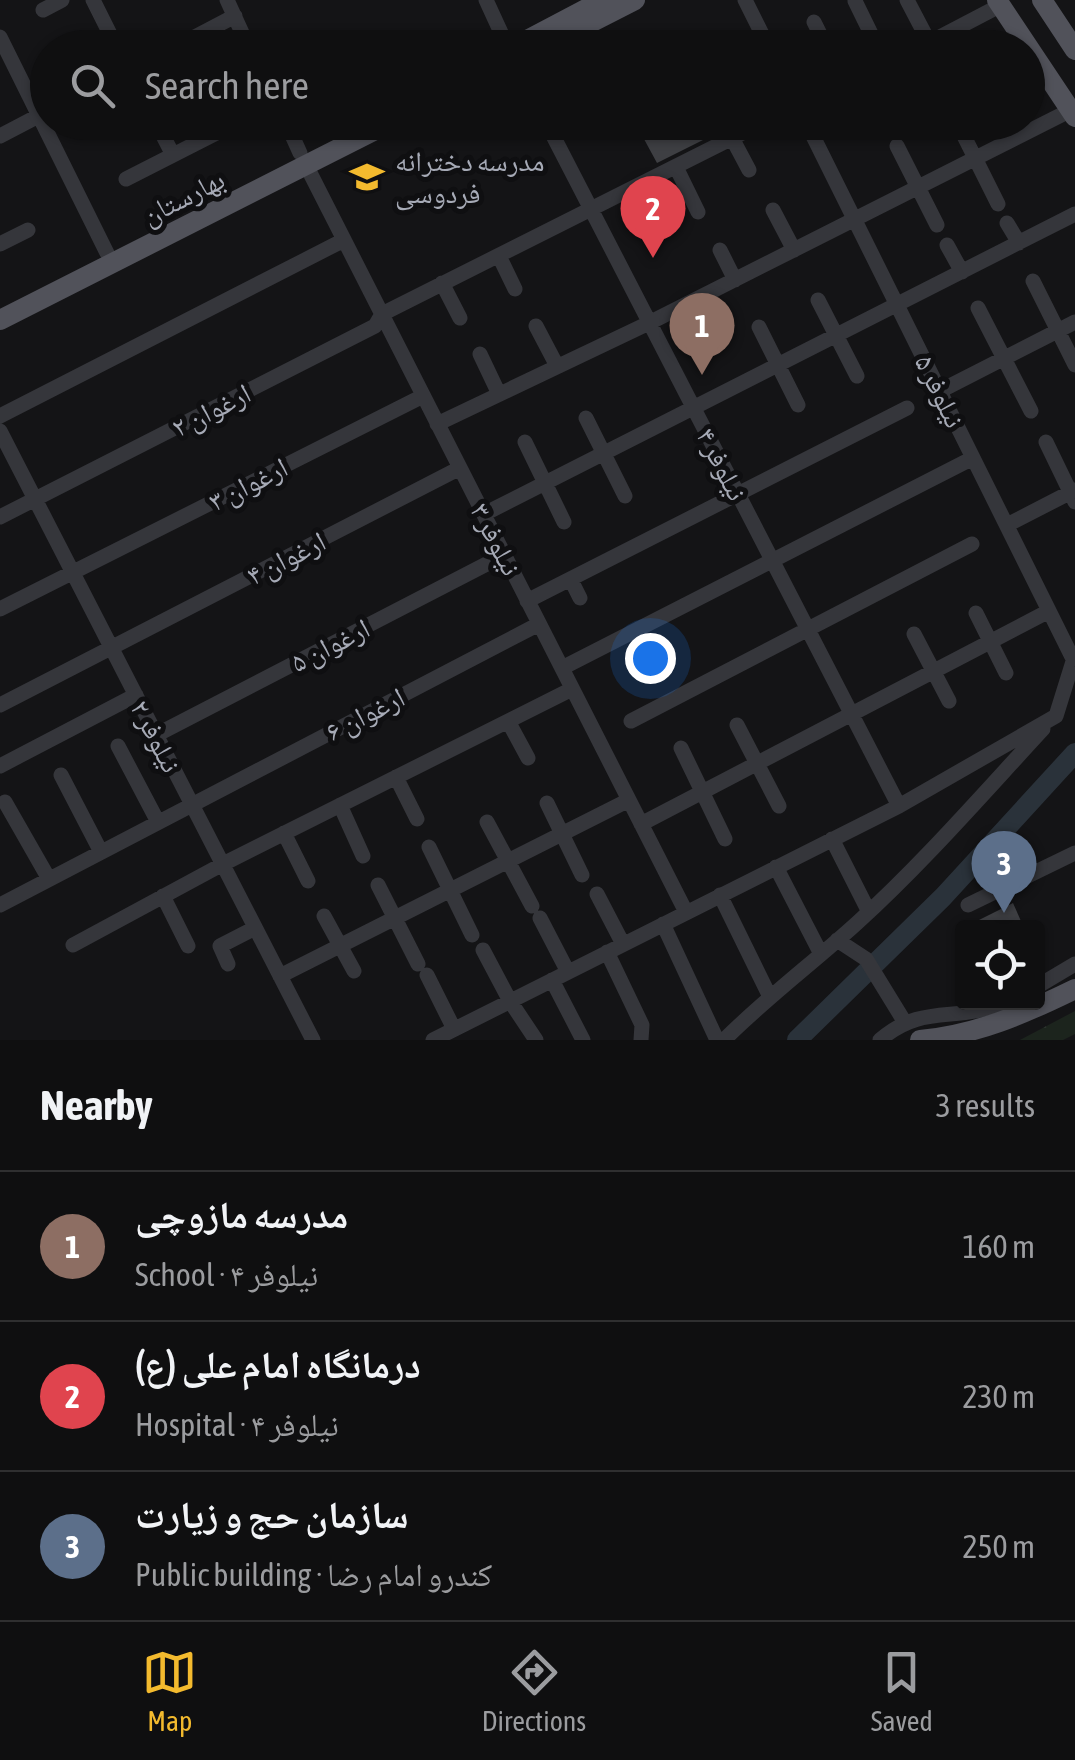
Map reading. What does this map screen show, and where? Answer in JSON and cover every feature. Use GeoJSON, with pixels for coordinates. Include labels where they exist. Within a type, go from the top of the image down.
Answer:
{"type":"FeatureCollection","features":[{"type":"Feature","properties":{"kind":"main road"},"geometry":{"type":"LineString","coordinates":[[545,30],[603,0]]}},
{"type":"Feature","properties":{"kind":"main road"},"geometry":{"type":"LineString","coordinates":[[576,30],[635,0]]}},
{"type":"Feature","properties":{"kind":"main road"},"geometry":{"type":"LineString","coordinates":[[1042,0],[1075,50]]}},
{"type":"Feature","properties":{"kind":"main road"},"geometry":{"type":"LineString","coordinates":[[999,3],[1017,30]]}},
{"type":"Feature","properties":{"kind":"main road"},"geometry":{"type":"LineString","coordinates":[[1045,72],[1073,114]]}},
{"type":"Feature","properties":{"kind":"main road","name":"بهارستان"},"geometry":{"type":"LineString","coordinates":[[0,320],[333,140]]}},
{"type":"Feature","properties":{"kind":"main road","name":"بهارستان"},"geometry":{"type":"LineString","coordinates":[[0,309],[107,253],[348,140]]}},
{"type":"Feature","properties":{"kind":"main road"},"geometry":{"type":"LineString","coordinates":[[920,1040],[995,1025],[1075,989]]}},
{"type":"Feature","properties":{"kind":"street"},"geometry":{"type":"LineString","coordinates":[[43,10],[62,0]]}},
{"type":"Feature","properties":{"kind":"street"},"geometry":{"type":"LineString","coordinates":[[93,0],[108,30]]}},
{"type":"Feature","properties":{"kind":"street"},"geometry":{"type":"LineString","coordinates":[[226,0],[241,30]]}},
{"type":"Feature","properties":{"kind":"street"},"geometry":{"type":"LineString","coordinates":[[486,0],[501,30]]}},
{"type":"Feature","properties":{"kind":"street"},"geometry":{"type":"LineString","coordinates":[[745,0],[760,30]]}},
{"type":"Feature","properties":{"kind":"street"},"geometry":{"type":"LineString","coordinates":[[855,0],[869,30]]}},
{"type":"Feature","properties":{"kind":"street"},"geometry":{"type":"LineString","coordinates":[[908,0],[916,30]]}},
{"type":"Feature","properties":{"kind":"street"},"geometry":{"type":"LineString","coordinates":[[950,30],[999,3]]}},
{"type":"Feature","properties":{"kind":"street"},"geometry":{"type":"LineString","coordinates":[[208,30],[234,16]]}},
{"type":"Feature","properties":{"kind":"street"},"geometry":{"type":"LineString","coordinates":[[814,22],[818,30]]}},
{"type":"Feature","properties":{"kind":"street"},"geometry":{"type":"LineString","coordinates":[[0,38],[30,91]]}},
{"type":"Feature","properties":{"kind":"street"},"geometry":{"type":"LineString","coordinates":[[1045,127],[1073,114]]}},
{"type":"Feature","properties":{"kind":"street"},"geometry":{"type":"LineString","coordinates":[[0,136],[30,121]]}},
{"type":"Feature","properties":{"kind":"street"},"geometry":{"type":"LineString","coordinates":[[55,140],[107,253]]}},
{"type":"Feature","properties":{"kind":"street"},"geometry":{"type":"LineString","coordinates":[[165,140],[173,155]]}},
{"type":"Feature","properties":{"kind":"street"},"geometry":{"type":"LineString","coordinates":[[126,179],[203,140]]}},
{"type":"Feature","properties":{"kind":"street","name":"نیلوفر ۳"},"geometry":{"type":"LineString","coordinates":[[294,140],[686,912]]}},
{"type":"Feature","properties":{"kind":"street","name":"نیلوفر ۴"},"geometry":{"type":"LineString","coordinates":[[555,140],[898,806]]}},
{"type":"Feature","properties":{"kind":"street","name":"ارغوان ۲"},"geometry":{"type":"LineString","coordinates":[[0,517],[375,326],[382,314],[728,140]]}},
{"type":"Feature","properties":{"kind":"street"},"geometry":{"type":"LineString","coordinates":[[733,140],[749,170]]}},
{"type":"Feature","properties":{"kind":"street","name":"نیلوفر ۵"},"geometry":{"type":"LineString","coordinates":[[815,140],[1074,657]]}},
{"type":"Feature","properties":{"kind":"street"},"geometry":{"type":"LineString","coordinates":[[966,140],[998,204]]}},
{"type":"Feature","properties":{"kind":"street"},"geometry":{"type":"LineString","coordinates":[[438,424],[1016,140]]}},
{"type":"Feature","properties":{"kind":"street"},"geometry":{"type":"LineString","coordinates":[[897,146],[937,225]]}},
{"type":"Feature","properties":{"kind":"street"},"geometry":{"type":"LineString","coordinates":[[676,167],[698,212]]}},
{"type":"Feature","properties":{"kind":"street"},"geometry":{"type":"LineString","coordinates":[[773,210],[794,250]]}},
{"type":"Feature","properties":{"kind":"street"},"geometry":{"type":"LineString","coordinates":[[484,514],[1075,214]]}},
{"type":"Feature","properties":{"kind":"street"},"geometry":{"type":"LineString","coordinates":[[1007,223],[1019,243]]}},
{"type":"Feature","properties":{"kind":"street"},"geometry":{"type":"LineString","coordinates":[[0,244],[28,230]]}},
{"type":"Feature","properties":{"kind":"street"},"geometry":{"type":"LineString","coordinates":[[0,416],[344,240]]}},
{"type":"Feature","properties":{"kind":"street"},"geometry":{"type":"LineString","coordinates":[[947,245],[962,272]]}},
{"type":"Feature","properties":{"kind":"street"},"geometry":{"type":"LineString","coordinates":[[720,250],[735,280]]}},
{"type":"Feature","properties":{"kind":"street"},"geometry":{"type":"LineString","coordinates":[[499,256],[515,289]]}},
{"type":"Feature","properties":{"kind":"street"},"geometry":{"type":"LineString","coordinates":[[1033,280],[1075,365]]}},
{"type":"Feature","properties":{"kind":"street"},"geometry":{"type":"LineString","coordinates":[[442,283],[460,318]]}},
{"type":"Feature","properties":{"kind":"street"},"geometry":{"type":"LineString","coordinates":[[818,300],[856,376]]}},
{"type":"Feature","properties":{"kind":"street"},"geometry":{"type":"LineString","coordinates":[[978,308],[1031,411]]}},
{"type":"Feature","properties":{"kind":"street"},"geometry":{"type":"LineString","coordinates":[[940,391],[1075,322]]}},
{"type":"Feature","properties":{"kind":"street"},"geometry":{"type":"LineString","coordinates":[[536,326],[557,366]]}},
{"type":"Feature","properties":{"kind":"street"},"geometry":{"type":"LineString","coordinates":[[759,327],[798,405]]}},
{"type":"Feature","properties":{"kind":"street"},"geometry":{"type":"LineString","coordinates":[[480,354],[499,394]]}},
{"type":"Feature","properties":{"kind":"street","name":"ارغوان ۳"},"geometry":{"type":"LineString","coordinates":[[0,609],[423,396]]}},
{"type":"Feature","properties":{"kind":"street"},"geometry":{"type":"LineString","coordinates":[[528,601],[907,408]]}},
{"type":"Feature","properties":{"kind":"street"},"geometry":{"type":"LineString","coordinates":[[586,418],[624,496]]}},
{"type":"Feature","properties":{"kind":"street","name":"نیلوفر ۲"},"geometry":{"type":"LineString","coordinates":[[0,431],[313,1040]]}},
{"type":"Feature","properties":{"kind":"street"},"geometry":{"type":"LineString","coordinates":[[525,442],[564,522]]}},
{"type":"Feature","properties":{"kind":"street"},"geometry":{"type":"LineString","coordinates":[[1006,525],[1073,495],[1046,442]]}},
{"type":"Feature","properties":{"kind":"street"},"geometry":{"type":"LineString","coordinates":[[562,668],[973,458]]}},
{"type":"Feature","properties":{"kind":"street","name":"ارغوان ۴"},"geometry":{"type":"LineString","coordinates":[[0,705],[460,468]]}},
{"type":"Feature","properties":{"kind":"street"},"geometry":{"type":"LineString","coordinates":[[631,721],[964,548],[947,534]]}},
{"type":"Feature","properties":{"kind":"street","name":"ارغوان ۵"},"geometry":{"type":"LineString","coordinates":[[156,734],[504,555]]}},
{"type":"Feature","properties":{"kind":"street"},"geometry":{"type":"LineString","coordinates":[[572,580],[580,598]]}},
{"type":"Feature","properties":{"kind":"street"},"geometry":{"type":"LineString","coordinates":[[641,824],[1049,611]]}},
{"type":"Feature","properties":{"kind":"street"},"geometry":{"type":"LineString","coordinates":[[976,613],[1006,673]]}},
{"type":"Feature","properties":{"kind":"street","name":"ارغوان ۶"},"geometry":{"type":"LineString","coordinates":[[0,905],[539,624]]}},
{"type":"Feature","properties":{"kind":"street"},"geometry":{"type":"LineString","coordinates":[[914,634],[949,701]]}},
{"type":"Feature","properties":{"kind":"street"},"geometry":{"type":"LineString","coordinates":[[663,924],[720,1040],[869,912],[1056,716],[1074,657]]}},
{"type":"Feature","properties":{"kind":"street"},"geometry":{"type":"LineString","coordinates":[[73,945],[222,864],[572,688]]}},
{"type":"Feature","properties":{"kind":"street"},"geometry":{"type":"LineString","coordinates":[[0,766],[136,696]]}},
{"type":"Feature","properties":{"kind":"street"},"geometry":{"type":"LineString","coordinates":[[433,1040],[898,806],[1056,716]]}},
{"type":"Feature","properties":{"kind":"street"},"geometry":{"type":"LineString","coordinates":[[508,721],[528,758]]}},
{"type":"Feature","properties":{"kind":"street"},"geometry":{"type":"LineString","coordinates":[[737,725],[778,806]]}},
{"type":"Feature","properties":{"kind":"street"},"geometry":{"type":"LineString","coordinates":[[118,746],[158,822]]}},
{"type":"Feature","properties":{"kind":"street"},"geometry":{"type":"LineString","coordinates":[[680,748],[725,839]]}},
{"type":"Feature","properties":{"kind":"street"},"geometry":{"type":"LineString","coordinates":[[61,775],[100,852]]}},
{"type":"Feature","properties":{"kind":"street"},"geometry":{"type":"LineString","coordinates":[[396,777],[417,819]]}},
{"type":"Feature","properties":{"kind":"street"},"geometry":{"type":"LineString","coordinates":[[280,976],[629,800]]}},
{"type":"Feature","properties":{"kind":"street"},"geometry":{"type":"LineString","coordinates":[[5,802],[49,879]]}},
{"type":"Feature","properties":{"kind":"street"},"geometry":{"type":"LineString","coordinates":[[546,803],[582,875]]}},
{"type":"Feature","properties":{"kind":"street"},"geometry":{"type":"LineString","coordinates":[[340,805],[363,856]]}},
{"type":"Feature","properties":{"kind":"street"},"geometry":{"type":"LineString","coordinates":[[487,822],[568,972]]}},
{"type":"Feature","properties":{"kind":"street"},"geometry":{"type":"LineString","coordinates":[[284,834],[308,881]]}},
{"type":"Feature","properties":{"kind":"street"},"geometry":{"type":"LineString","coordinates":[[832,839],[869,912]]}},
{"type":"Feature","properties":{"kind":"street"},"geometry":{"type":"LineString","coordinates":[[429,847],[472,935]]}},
{"type":"Feature","properties":{"kind":"street"},"geometry":{"type":"LineString","coordinates":[[968,904],[1075,853]]}},
{"type":"Feature","properties":{"kind":"street"},"geometry":{"type":"LineString","coordinates":[[776,867],[821,954]]}},
{"type":"Feature","properties":{"kind":"street"},"geometry":{"type":"LineString","coordinates":[[378,885],[454,1029]]}},
{"type":"Feature","properties":{"kind":"street"},"geometry":{"type":"LineString","coordinates":[[597,894],[623,944]]}},
{"type":"Feature","properties":{"kind":"street"},"geometry":{"type":"LineString","coordinates":[[720,895],[770,996]]}},
{"type":"Feature","properties":{"kind":"street"},"geometry":{"type":"LineString","coordinates":[[164,896],[188,946]]}},
{"type":"Feature","properties":{"kind":"street"},"geometry":{"type":"LineString","coordinates":[[324,916],[354,971]]}},
{"type":"Feature","properties":{"kind":"street"},"geometry":{"type":"LineString","coordinates":[[228,964],[220,946],[255,928]]}},
{"type":"Feature","properties":{"kind":"street"},"geometry":{"type":"LineString","coordinates":[[837,940],[866,960],[904,1021]]}},
{"type":"Feature","properties":{"kind":"street"},"geometry":{"type":"LineString","coordinates":[[483,950],[536,1040]]}},
{"type":"Feature","properties":{"kind":"street"},"geometry":{"type":"LineString","coordinates":[[606,952],[642,1025],[642,1040]]}},
{"type":"Feature","properties":{"kind":"street"},"geometry":{"type":"LineString","coordinates":[[1045,982],[1075,964]]}},
{"type":"Feature","properties":{"kind":"street"},"geometry":{"type":"LineString","coordinates":[[552,980],[582,1040]]}},
{"type":"Feature","properties":{"kind":"street"},"geometry":{"type":"LineString","coordinates":[[880,1040],[904,1021],[982,1010]]}},
{"type":"Feature","properties":{"kind":"green space"},"geometry":{"type":"Polygon","coordinates":[[[1075,1011],[1075,1034],[1063,1040],[1020,1040],[1075,1011]]]}},
{"type":"Feature","properties":{"kind":"building"},"geometry":{"type":"Polygon","coordinates":[[[645,140],[703,140],[657,163],[645,140]]]}},
{"type":"Feature","properties":{"kind":"building"},"geometry":{"type":"Polygon","coordinates":[[[1013,903],[1020,920],[979,920],[1013,903]]]}},
{"type":"Feature","properties":{"kind":"waterway"},"geometry":{"type":"LineString","coordinates":[[797,1040],[943,897],[1075,753]]}},
{"type":"Feature","properties":{"kind":"place","name":"مدرسه دخترانه فردوسی"},"geometry":{"type":"Point","coordinates":[367,177]}},
{"type":"Feature","properties":{"kind":"place","name":"درمانگاه امام علی (ع)"},"geometry":{"type":"Point","coordinates":[653,258]}},
{"type":"Feature","properties":{"kind":"place","name":"مدرسه مازوچی"},"geometry":{"type":"Point","coordinates":[702,375]}},
{"type":"Feature","properties":{"kind":"place","name":"سازمان حج و زیارت"},"geometry":{"type":"Point","coordinates":[1004,913]}}]}
